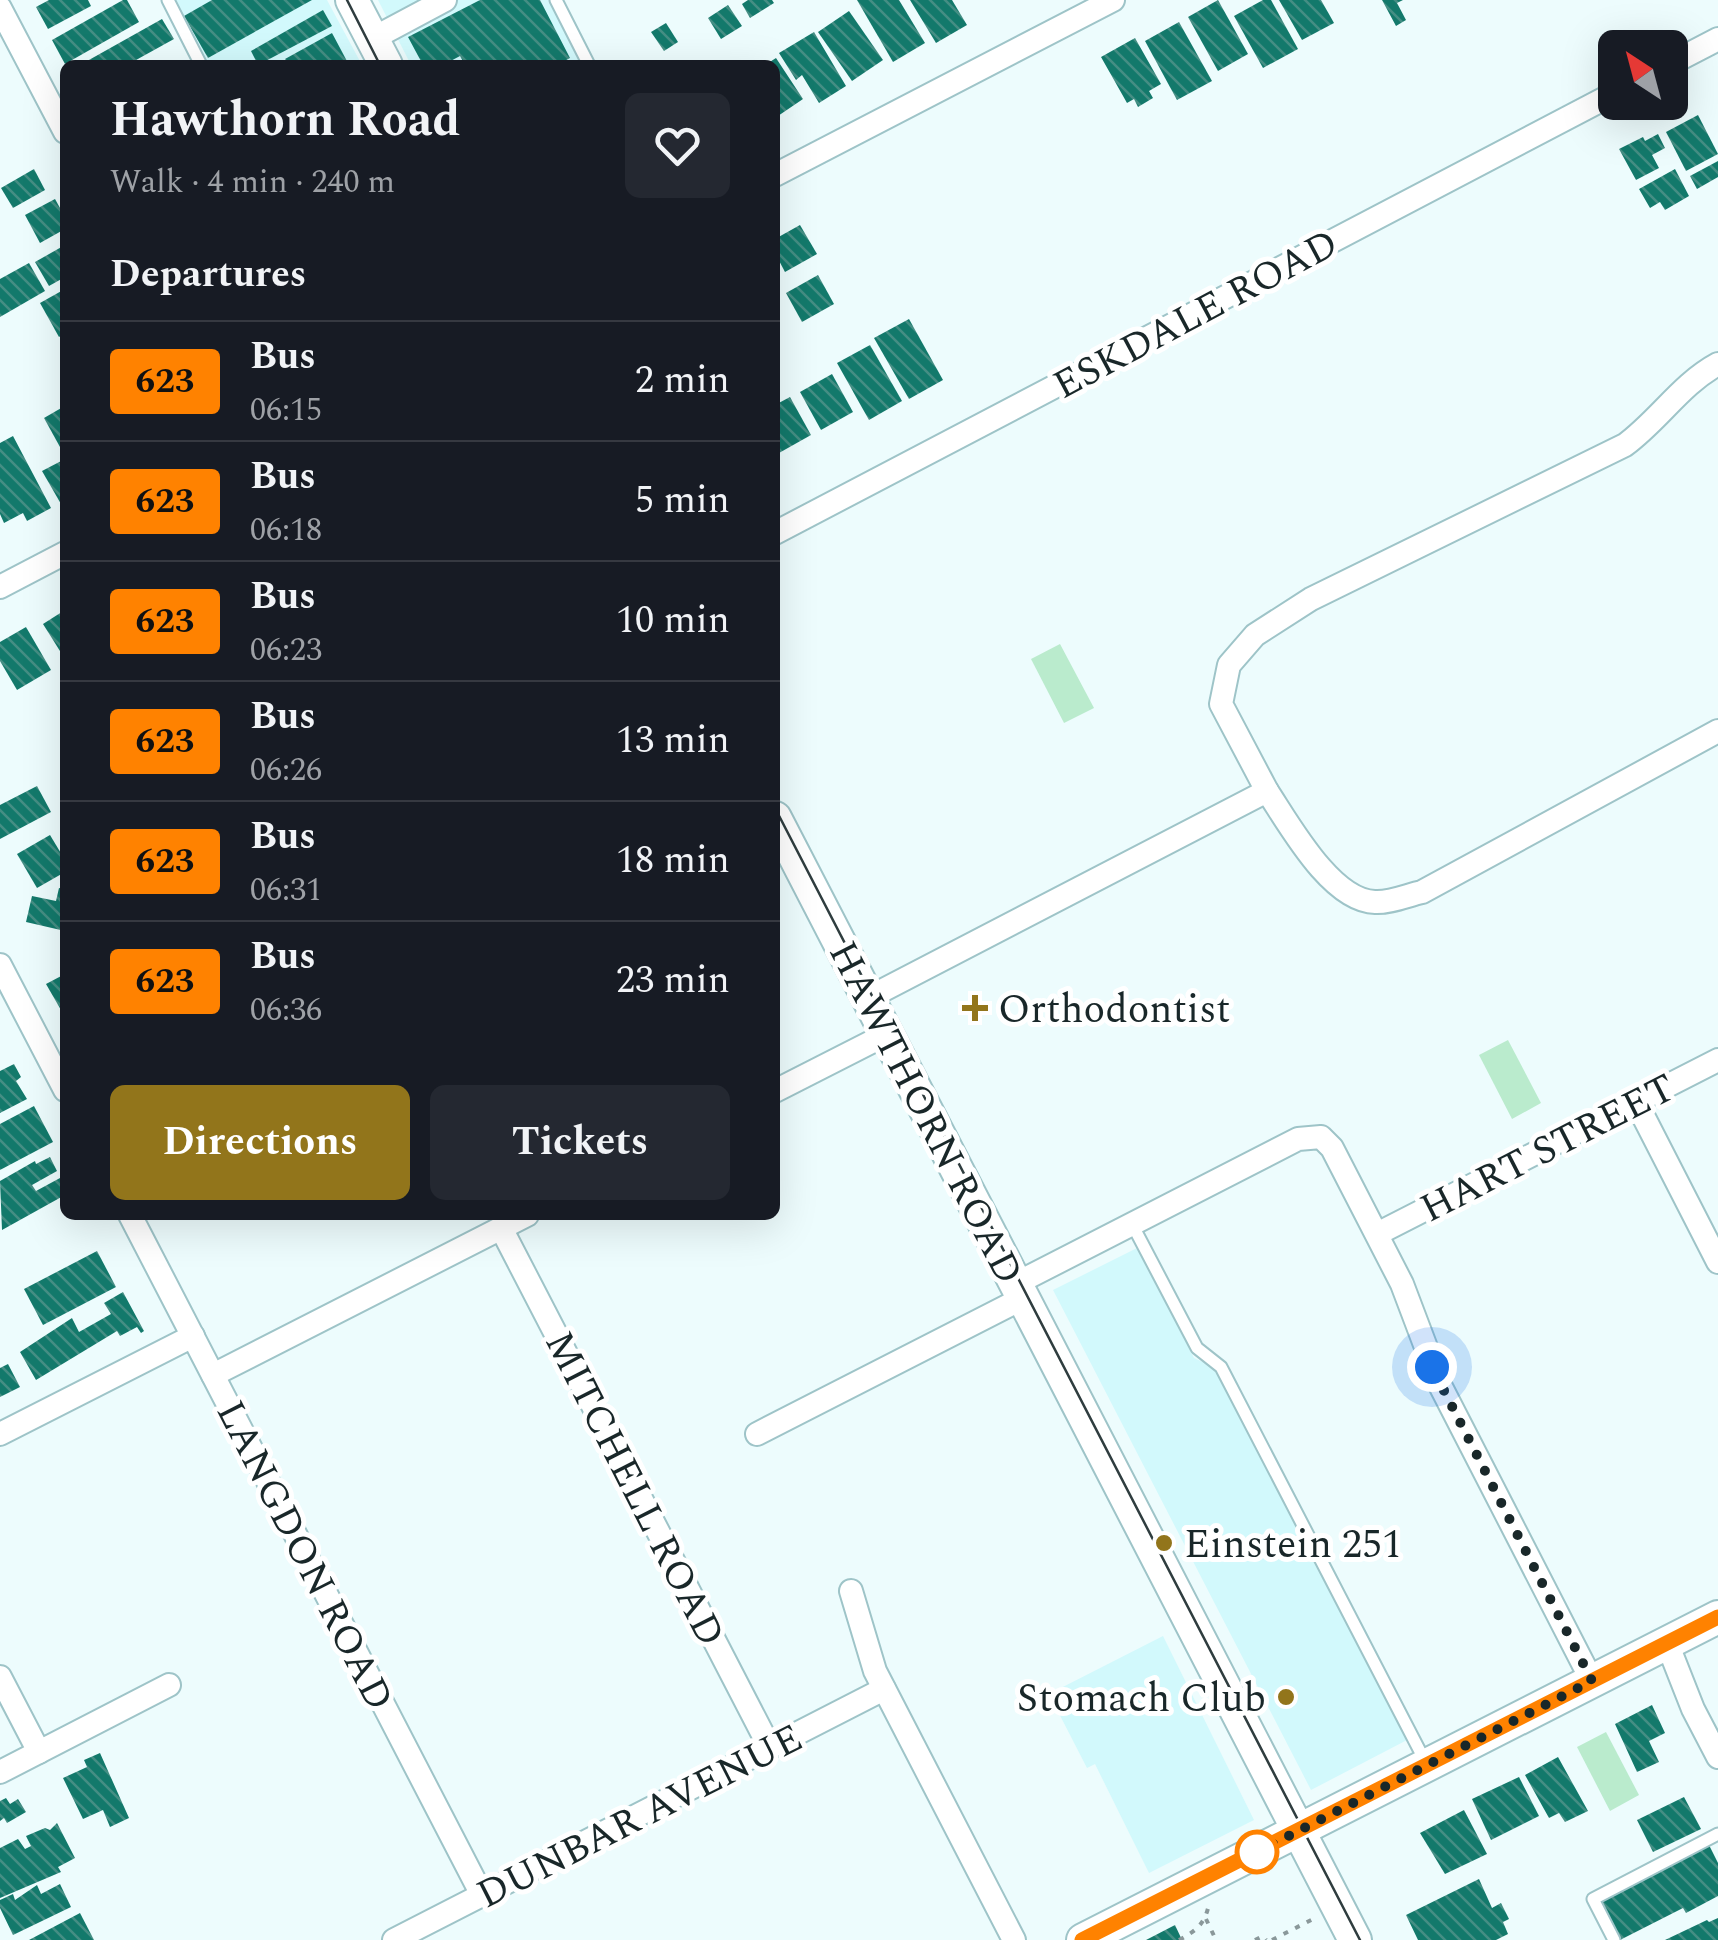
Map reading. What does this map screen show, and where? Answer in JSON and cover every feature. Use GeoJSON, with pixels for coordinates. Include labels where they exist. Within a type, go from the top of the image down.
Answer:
{"type":"FeatureCollection","features":[{"type":"Feature","properties":{"kind":"main road"},"geometry":{"type":"LineString","coordinates":[[352,0],[379,52]]}},
{"type":"Feature","properties":{"kind":"main road","name":"HAWTHORN ROAD"},"geometry":{"type":"LineString","coordinates":[[780,828],[1355,1940]]}},
{"type":"Feature","properties":{"kind":"main road"},"geometry":{"type":"LineString","coordinates":[[1082,1940],[1718,1617]]}},
{"type":"Feature","properties":{"kind":"street"},"geometry":{"type":"LineString","coordinates":[[379,52],[445,0]]}},
{"type":"Feature","properties":{"kind":"street"},"geometry":{"type":"LineString","coordinates":[[780,172],[1113,0]]}},
{"type":"Feature","properties":{"kind":"street"},"geometry":{"type":"LineString","coordinates":[[0,8],[60,122]]}},
{"type":"Feature","properties":{"kind":"street"},"geometry":{"type":"LineString","coordinates":[[1688,55],[1718,39]]}},
{"type":"Feature","properties":{"kind":"street","name":"ESKDALE ROAD"},"geometry":{"type":"LineString","coordinates":[[780,530],[1598,102]]}},
{"type":"Feature","properties":{"kind":"street"},"geometry":{"type":"LineString","coordinates":[[1718,364],[1698,374],[1650,426],[1625,444],[1311,599],[1255,634],[1229,665],[1221,704],[1267,792],[1318,869],[1374,902],[1422,892],[1718,731]]}},
{"type":"Feature","properties":{"kind":"street"},"geometry":{"type":"LineString","coordinates":[[0,587],[60,556]]}},
{"type":"Feature","properties":{"kind":"street"},"geometry":{"type":"LineString","coordinates":[[868,998],[1267,792]]}},
{"type":"Feature","properties":{"kind":"street"},"geometry":{"type":"LineString","coordinates":[[0,965],[60,1080]]}},
{"type":"Feature","properties":{"kind":"street"},"geometry":{"type":"LineString","coordinates":[[780,1088],[887,1034]]}},
{"type":"Feature","properties":{"kind":"street","name":"HART STREET"},"geometry":{"type":"LineString","coordinates":[[1377,1234],[1718,1060]]}},
{"type":"Feature","properties":{"kind":"street"},"geometry":{"type":"LineString","coordinates":[[1636,1102],[1718,1262]]}},
{"type":"Feature","properties":{"kind":"street"},"geometry":{"type":"LineString","coordinates":[[757,1434],[1019,1291],[1132,1224],[1298,1139],[1321,1136],[1332,1148],[1402,1284],[1441,1387],[1592,1681]]}},
{"type":"Feature","properties":{"kind":"street","name":"LANGDON ROAD"},"geometry":{"type":"LineString","coordinates":[[133,1220],[482,1895]]}},
{"type":"Feature","properties":{"kind":"street"},"geometry":{"type":"LineString","coordinates":[[214,1374],[517,1220]]}},
{"type":"Feature","properties":{"kind":"street","name":"MITCHELL ROAD"},"geometry":{"type":"LineString","coordinates":[[501,1228],[770,1748]]}},
{"type":"Feature","properties":{"kind":"street"},"geometry":{"type":"LineString","coordinates":[[0,1434],[194,1336]]}},
{"type":"Feature","properties":{"kind":"street"},"geometry":{"type":"LineString","coordinates":[[851,1590],[869,1654],[884,1688],[1014,1940]]}},
{"type":"Feature","properties":{"kind":"street"},"geometry":{"type":"LineString","coordinates":[[1660,1646],[1718,1757]]}},
{"type":"Feature","properties":{"kind":"street"},"geometry":{"type":"LineString","coordinates":[[0,1677],[39,1752]]}},
{"type":"Feature","properties":{"kind":"street"},"geometry":{"type":"LineString","coordinates":[[0,1772],[169,1685]]}},
{"type":"Feature","properties":{"kind":"street","name":"DUNBAR AVENUE"},"geometry":{"type":"LineString","coordinates":[[394,1940],[884,1688]]}},
{"type":"Feature","properties":{"kind":"lane"},"geometry":{"type":"LineString","coordinates":[[168,0],[198,60]]}},
{"type":"Feature","properties":{"kind":"lane"},"geometry":{"type":"LineString","coordinates":[[556,0],[587,60]]}},
{"type":"Feature","properties":{"kind":"lane"},"geometry":{"type":"LineString","coordinates":[[1132,1224],[1197,1348],[1221,1367],[1427,1765]]}},
{"type":"Feature","properties":{"kind":"lane"},"geometry":{"type":"LineString","coordinates":[[1614,1940],[1593,1898],[1718,1834]]}},
{"type":"Feature","properties":{"kind":"path"},"geometry":{"type":"LineString","coordinates":[[1178,1940],[1206,1920],[1209,1904]]}},
{"type":"Feature","properties":{"kind":"path"},"geometry":{"type":"LineString","coordinates":[[1255,1940],[1263,1936],[1269,1940],[1315,1918]]}},
{"type":"Feature","properties":{"kind":"path"},"geometry":{"type":"LineString","coordinates":[[1206,1920],[1216,1940]]}},
{"type":"Feature","properties":{"kind":"shaded area"},"geometry":{"type":"Polygon","coordinates":[[[174,0],[327,0],[359,60],[205,60],[174,0]]]}},
{"type":"Feature","properties":{"kind":"shaded area"},"geometry":{"type":"Polygon","coordinates":[[[378,0],[561,0],[592,60],[408,60],[378,0]]]}},
{"type":"Feature","properties":{"kind":"shaded area"},"geometry":{"type":"Polygon","coordinates":[[[1139,1247],[1194,1358],[1218,1369],[1409,1739],[1311,1790],[1053,1290],[1139,1247]]]}},
{"type":"Feature","properties":{"kind":"shaded area"},"geometry":{"type":"Polygon","coordinates":[[[1163,1636],[1254,1820],[1149,1873],[1095,1764],[1087,1768],[1049,1694],[1163,1636]]]}},
{"type":"Feature","properties":{"kind":"green space"},"geometry":{"type":"Polygon","coordinates":[[[1060,644],[1094,708],[1064,723],[1031,659],[1060,644]]]}},
{"type":"Feature","properties":{"kind":"green space"},"geometry":{"type":"Polygon","coordinates":[[[1508,1040],[1541,1103],[1512,1119],[1479,1055],[1508,1040]]]}},
{"type":"Feature","properties":{"kind":"green space"},"geometry":{"type":"Polygon","coordinates":[[[1606,1732],[1639,1795],[1610,1811],[1577,1747],[1606,1732]]]}},
{"type":"Feature","properties":{"kind":"building"},"geometry":{"type":"Polygon","coordinates":[[[49,0],[88,0],[91,6],[48,29],[36,7],[49,0]]]}},
{"type":"Feature","properties":{"kind":"building"},"geometry":{"type":"Polygon","coordinates":[[[123,0],[127,0],[139,22],[72,60],[63,60],[52,40],[123,0]]]}},
{"type":"Feature","properties":{"kind":"building"},"geometry":{"type":"Polygon","coordinates":[[[212,0],[312,0],[208,58],[184,16],[212,0]]]}},
{"type":"Feature","properties":{"kind":"building"},"geometry":{"type":"Polygon","coordinates":[[[480,0],[540,0],[570,58],[462,60],[460,56],[452,60],[420,60],[408,37],[480,0]]]}},
{"type":"Feature","properties":{"kind":"building"},"geometry":{"type":"Polygon","coordinates":[[[748,0],[774,3],[750,18],[742,4],[748,0]]]}},
{"type":"Feature","properties":{"kind":"building"},"geometry":{"type":"Polygon","coordinates":[[[857,0],[899,0],[925,43],[893,62],[857,0]]]}},
{"type":"Feature","properties":{"kind":"building"},"geometry":{"type":"Polygon","coordinates":[[[910,0],[952,0],[967,25],[936,43],[910,0]]]}},
{"type":"Feature","properties":{"kind":"building"},"geometry":{"type":"Polygon","coordinates":[[[1218,0],[1248,54],[1218,71],[1188,17],[1218,0]]]}},
{"type":"Feature","properties":{"kind":"building"},"geometry":{"type":"Polygon","coordinates":[[[1263,0],[1271,0],[1298,49],[1263,68],[1234,16],[1263,0]]]}},
{"type":"Feature","properties":{"kind":"building"},"geometry":{"type":"Polygon","coordinates":[[[1279,0],[1321,0],[1334,23],[1302,40],[1279,0]]]}},
{"type":"Feature","properties":{"kind":"building"},"geometry":{"type":"Polygon","coordinates":[[[1382,0],[1403,0],[1397,3],[1406,20],[1396,26],[1382,0]]]}},
{"type":"Feature","properties":{"kind":"building"},"geometry":{"type":"Polygon","coordinates":[[[728,5],[742,26],[721,39],[708,18],[728,5]]]}},
{"type":"Feature","properties":{"kind":"building"},"geometry":{"type":"Polygon","coordinates":[[[323,10],[332,26],[267,60],[256,60],[251,51],[323,10]]]}},
{"type":"Feature","properties":{"kind":"building"},"geometry":{"type":"Polygon","coordinates":[[[849,11],[883,60],[852,81],[818,32],[849,11]]]}},
{"type":"Feature","properties":{"kind":"building"},"geometry":{"type":"Polygon","coordinates":[[[162,19],[174,39],[136,60],[89,60],[162,19]]]}},
{"type":"Feature","properties":{"kind":"building"},"geometry":{"type":"Polygon","coordinates":[[[1179,22],[1212,81],[1177,100],[1145,41],[1179,22]]]}},
{"type":"Feature","properties":{"kind":"building"},"geometry":{"type":"Polygon","coordinates":[[[666,23],[678,42],[664,51],[651,32],[666,23]]]}},
{"type":"Feature","properties":{"kind":"building"},"geometry":{"type":"Polygon","coordinates":[[[814,32],[846,86],[819,103],[802,75],[796,80],[779,53],[814,32]]]}},
{"type":"Feature","properties":{"kind":"building"},"geometry":{"type":"Polygon","coordinates":[[[332,33],[346,60],[286,60],[332,33]]]}},
{"type":"Feature","properties":{"kind":"building"},"geometry":{"type":"Polygon","coordinates":[[[1135,38],[1161,84],[1149,91],[1153,98],[1138,107],[1134,99],[1127,103],[1101,57],[1135,38]]]}},
{"type":"Feature","properties":{"kind":"building"},"geometry":{"type":"Polygon","coordinates":[[[780,64],[803,99],[780,115],[780,64]]]}},
{"type":"Feature","properties":{"kind":"building"},"geometry":{"type":"Polygon","coordinates":[[[1698,115],[1718,154],[1686,171],[1666,132],[1698,115]]]}},
{"type":"Feature","properties":{"kind":"building"},"geometry":{"type":"Polygon","coordinates":[[[1658,134],[1665,148],[1652,155],[1659,168],[1636,180],[1619,149],[1658,134]]]}},
{"type":"Feature","properties":{"kind":"building"},"geometry":{"type":"Polygon","coordinates":[[[1718,161],[1718,177],[1697,189],[1690,176],[1718,161]]]}},
{"type":"Feature","properties":{"kind":"building"},"geometry":{"type":"Polygon","coordinates":[[[34,169],[45,190],[13,208],[1,188],[34,169]]]}},
{"type":"Feature","properties":{"kind":"building"},"geometry":{"type":"Polygon","coordinates":[[[1675,169],[1689,196],[1665,210],[1660,202],[1650,208],[1639,189],[1675,169]]]}},
{"type":"Feature","properties":{"kind":"building"},"geometry":{"type":"Polygon","coordinates":[[[55,199],[60,208],[60,232],[40,243],[25,215],[55,199]]]}},
{"type":"Feature","properties":{"kind":"building"},"geometry":{"type":"Polygon","coordinates":[[[800,225],[817,254],[785,272],[780,262],[780,236],[800,225]]]}},
{"type":"Feature","properties":{"kind":"building"},"geometry":{"type":"Polygon","coordinates":[[[60,248],[60,280],[49,286],[35,262],[60,248]]]}},
{"type":"Feature","properties":{"kind":"building"},"geometry":{"type":"Polygon","coordinates":[[[29,263],[45,291],[0,317],[0,279],[29,263]]]}},
{"type":"Feature","properties":{"kind":"building"},"geometry":{"type":"Polygon","coordinates":[[[818,275],[834,304],[802,322],[786,293],[818,275]]]}},
{"type":"Feature","properties":{"kind":"building"},"geometry":{"type":"Polygon","coordinates":[[[60,292],[59,337],[40,303],[60,292]]]}},
{"type":"Feature","properties":{"kind":"building"},"geometry":{"type":"Polygon","coordinates":[[[909,319],[943,380],[909,399],[874,338],[909,319]]]}},
{"type":"Feature","properties":{"kind":"building"},"geometry":{"type":"Polygon","coordinates":[[[870,345],[902,401],[869,420],[837,363],[870,345]]]}},
{"type":"Feature","properties":{"kind":"building"},"geometry":{"type":"Polygon","coordinates":[[[832,374],[853,412],[821,430],[800,392],[832,374]]]}},
{"type":"Feature","properties":{"kind":"building"},"geometry":{"type":"Polygon","coordinates":[[[790,397],[811,435],[780,452],[780,402],[790,397]]]}},
{"type":"Feature","properties":{"kind":"building"},"geometry":{"type":"Polygon","coordinates":[[[60,409],[60,447],[44,418],[60,409]]]}},
{"type":"Feature","properties":{"kind":"building"},"geometry":{"type":"Polygon","coordinates":[[[13,436],[51,508],[27,521],[23,513],[4,523],[0,514],[0,443],[13,436]]]}},
{"type":"Feature","properties":{"kind":"building"},"geometry":{"type":"Polygon","coordinates":[[[60,462],[60,502],[42,471],[60,462]]]}},
{"type":"Feature","properties":{"kind":"building"},"geometry":{"type":"Polygon","coordinates":[[[60,613],[60,651],[43,624],[60,613]]]}},
{"type":"Feature","properties":{"kind":"building"},"geometry":{"type":"Polygon","coordinates":[[[26,627],[51,670],[17,690],[0,661],[0,642],[26,627]]]}},
{"type":"Feature","properties":{"kind":"building"},"geometry":{"type":"Polygon","coordinates":[[[37,786],[51,812],[0,839],[0,805],[37,786]]]}},
{"type":"Feature","properties":{"kind":"building"},"geometry":{"type":"Polygon","coordinates":[[[50,835],[60,852],[60,875],[37,888],[17,854],[50,835]]]}},
{"type":"Feature","properties":{"kind":"building"},"geometry":{"type":"Polygon","coordinates":[[[60,888],[60,930],[26,922],[32,896],[56,901],[60,888]]]}},
{"type":"Feature","properties":{"kind":"building"},"geometry":{"type":"Polygon","coordinates":[[[60,977],[60,1008],[46,984],[60,977]]]}},
{"type":"Feature","properties":{"kind":"building"},"geometry":{"type":"Polygon","coordinates":[[[14,1064],[21,1077],[16,1081],[27,1099],[0,1113],[0,1071],[14,1064]]]}},
{"type":"Feature","properties":{"kind":"building"},"geometry":{"type":"Polygon","coordinates":[[[34,1106],[53,1142],[0,1170],[0,1124],[34,1106]]]}},
{"type":"Feature","properties":{"kind":"building"},"geometry":{"type":"Polygon","coordinates":[[[50,1157],[57,1171],[32,1185],[36,1191],[60,1178],[60,1198],[2,1230],[0,1181],[35,1161],[36,1164],[50,1157]]]}},
{"type":"Feature","properties":{"kind":"building"},"geometry":{"type":"Polygon","coordinates":[[[97,1251],[116,1287],[43,1325],[24,1289],[97,1251]]]}},
{"type":"Feature","properties":{"kind":"building"},"geometry":{"type":"Polygon","coordinates":[[[123,1292],[144,1331],[141,1333],[137,1327],[120,1336],[117,1331],[36,1380],[20,1352],[72,1318],[79,1332],[111,1314],[104,1303],[123,1292]]]}},
{"type":"Feature","properties":{"kind":"building"},"geometry":{"type":"Polygon","coordinates":[[[8,1364],[20,1387],[0,1397],[0,1368],[8,1364]]]}},
{"type":"Feature","properties":{"kind":"building"},"geometry":{"type":"Polygon","coordinates":[[[1652,1705],[1665,1733],[1649,1741],[1659,1762],[1637,1772],[1615,1724],[1652,1705]]]}},
{"type":"Feature","properties":{"kind":"building"},"geometry":{"type":"Polygon","coordinates":[[[100,1753],[129,1818],[110,1827],[103,1810],[83,1819],[63,1778],[87,1767],[84,1760],[100,1753]]]}},
{"type":"Feature","properties":{"kind":"building"},"geometry":{"type":"Polygon","coordinates":[[[1558,1757],[1588,1811],[1565,1822],[1559,1813],[1549,1818],[1525,1775],[1558,1757]]]}},
{"type":"Feature","properties":{"kind":"building"},"geometry":{"type":"Polygon","coordinates":[[[1519,1777],[1539,1816],[1491,1840],[1472,1799],[1519,1777]]]}},
{"type":"Feature","properties":{"kind":"building"},"geometry":{"type":"Polygon","coordinates":[[[1684,1797],[1701,1829],[1653,1852],[1637,1820],[1684,1797]]]}},
{"type":"Feature","properties":{"kind":"building"},"geometry":{"type":"Polygon","coordinates":[[[6,1798],[10,1804],[18,1799],[26,1812],[7,1823],[4,1818],[0,1821],[0,1801],[6,1798]]]}},
{"type":"Feature","properties":{"kind":"building"},"geometry":{"type":"Polygon","coordinates":[[[1464,1810],[1487,1854],[1445,1874],[1420,1833],[1464,1810]]]}},
{"type":"Feature","properties":{"kind":"building"},"geometry":{"type":"Polygon","coordinates":[[[57,1823],[75,1858],[58,1867],[61,1872],[0,1898],[0,1848],[18,1839],[25,1849],[31,1846],[26,1836],[45,1828],[50,1830],[57,1823]]]}},
{"type":"Feature","properties":{"kind":"building"},"geometry":{"type":"Polygon","coordinates":[[[1709,1845],[1718,1863],[1718,1896],[1686,1913],[1683,1908],[1620,1940],[1601,1900],[1709,1845]]]}},
{"type":"Feature","properties":{"kind":"building"},"geometry":{"type":"Polygon","coordinates":[[[1479,1879],[1492,1908],[1501,1903],[1509,1919],[1503,1922],[1508,1934],[1496,1940],[1418,1940],[1406,1915],[1479,1879]]]}},
{"type":"Feature","properties":{"kind":"building"},"geometry":{"type":"Polygon","coordinates":[[[60,1884],[71,1907],[13,1935],[0,1900],[13,1894],[15,1900],[37,1885],[41,1894],[60,1884]]]}},
{"type":"Feature","properties":{"kind":"building"},"geometry":{"type":"Polygon","coordinates":[[[80,1913],[94,1940],[29,1940],[80,1913]]]}},
{"type":"Feature","properties":{"kind":"building"},"geometry":{"type":"Polygon","coordinates":[[[1718,1918],[1718,1940],[1665,1940],[1707,1920],[1718,1918]]]}},
{"type":"Feature","properties":{"kind":"building"},"geometry":{"type":"Polygon","coordinates":[[[1175,1925],[1182,1940],[1146,1940],[1175,1925]]]}},
{"type":"Feature","properties":{"kind":"tram line"},"geometry":{"type":"LineString","coordinates":[[347,0],[377,60]]}},
{"type":"Feature","properties":{"kind":"tram line"},"geometry":{"type":"LineString","coordinates":[[780,818],[1360,1940]]}},
{"type":"Feature","properties":{"kind":"bus line","name":"623"},"geometry":{"type":"LineString","coordinates":[[1082,1940],[1718,1617]]}},
{"type":"Feature","properties":{"kind":"place","name":"Orthodontist"},"geometry":{"type":"Point","coordinates":[975,1008]}},
{"type":"Feature","properties":{"kind":"place","name":"Einstein 251"},"geometry":{"type":"Point","coordinates":[1164,1543]}},
{"type":"Feature","properties":{"kind":"place","name":"Stomach Club"},"geometry":{"type":"Point","coordinates":[1286,1697]}},
{"type":"Feature","properties":{"kind":"route"},"geometry":{"type":"LineString","coordinates":[[1257,1852],[1592,1681],[1432,1367]]}}]}
